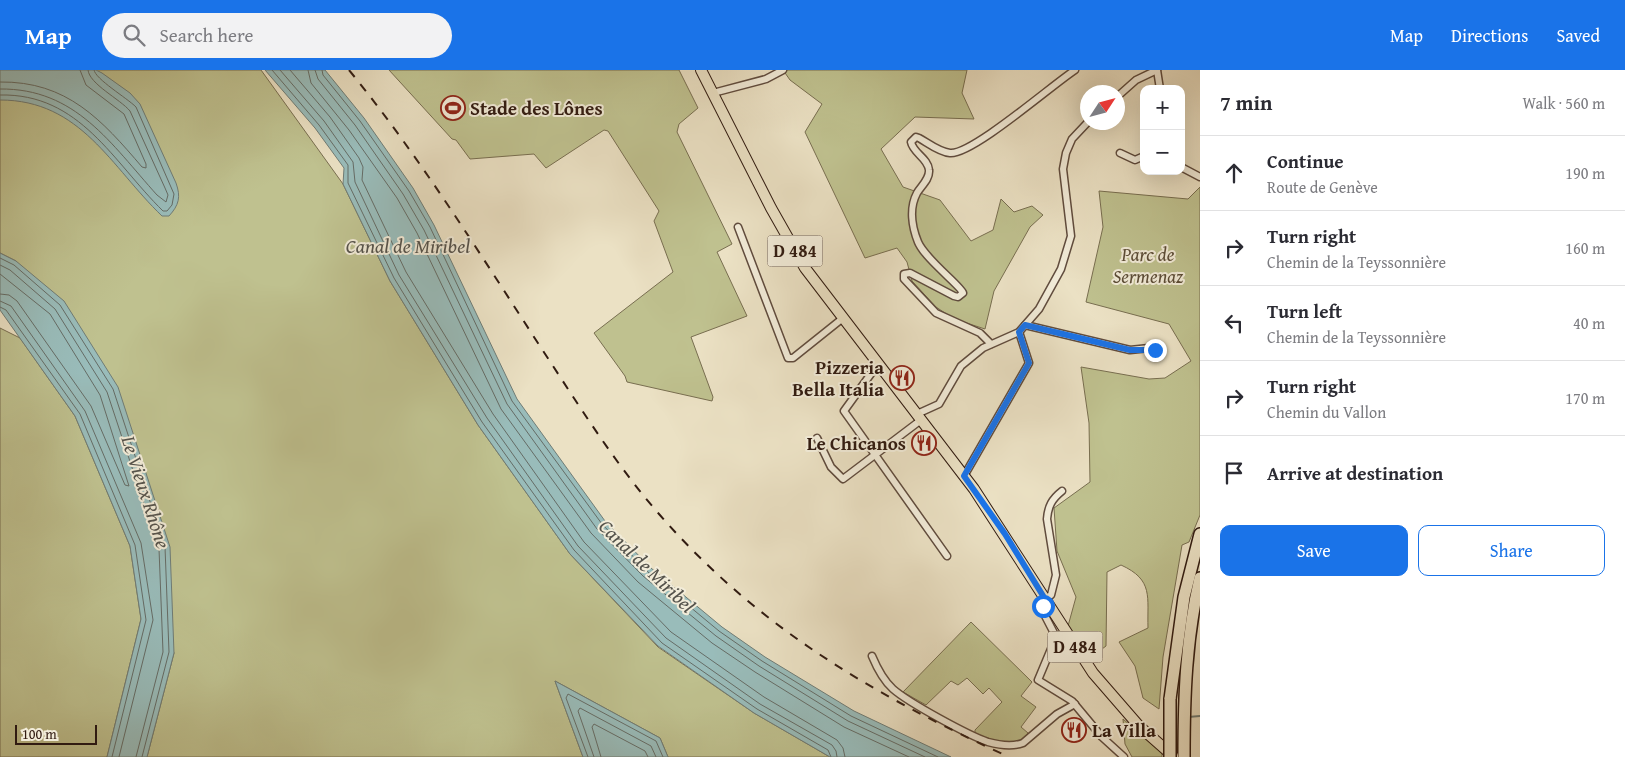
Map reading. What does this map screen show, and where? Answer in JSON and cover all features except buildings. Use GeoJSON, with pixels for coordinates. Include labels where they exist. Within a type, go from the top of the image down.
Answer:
{"type":"FeatureCollection","features":[{"type":"Feature","properties":{"kind":"highway"},"geometry":{"type":"LineString","coordinates":[[1170,757],[1170,699],[1184,597],[1200,534]]}},
{"type":"Feature","properties":{"kind":"highway"},"geometry":{"type":"LineString","coordinates":[[1184,757],[1183,700],[1190,628],[1200,578]]}},
{"type":"Feature","properties":{"kind":"main road","name":"D 484"},"geometry":{"type":"LineString","coordinates":[[702,70],[794,250],[843,318],[964,476],[1005,534],[1080,655],[1108,693],[1139,726],[1175,757]]}},
{"type":"Feature","properties":{"kind":"street"},"geometry":{"type":"LineString","coordinates":[[713,93],[766,79],[783,70]]}},
{"type":"Feature","properties":{"kind":"street"},"geometry":{"type":"LineString","coordinates":[[991,344],[980,333],[936,313],[904,279],[904,274],[910,273],[954,296],[961,296],[962,292],[959,286],[948,278],[924,254],[915,234],[912,208],[916,194],[928,177],[929,169],[913,148],[911,142],[916,137],[946,152],[956,153],[990,134],[1048,88],[1075,70]]}},
{"type":"Feature","properties":{"kind":"street"},"geometry":{"type":"LineString","coordinates":[[1125,90],[1136,80],[1157,70],[1159,85]]}},
{"type":"Feature","properties":{"kind":"street"},"geometry":{"type":"LineString","coordinates":[[817,438],[834,472],[840,477],[846,478],[875,456],[919,417],[939,404],[962,366],[991,344],[1019,332],[1039,309],[1068,252],[1071,236],[1064,160],[1072,139],[1080,130]]}},
{"type":"Feature","properties":{"kind":"street"},"geometry":{"type":"LineString","coordinates":[[1120,153],[1135,160],[1140,158]]}},
{"type":"Feature","properties":{"kind":"street"},"geometry":{"type":"LineString","coordinates":[[1185,168],[1200,177]]}},
{"type":"Feature","properties":{"kind":"street"},"geometry":{"type":"LineString","coordinates":[[738,226],[788,358],[793,358],[843,318]]}},
{"type":"Feature","properties":{"kind":"street"},"geometry":{"type":"LineString","coordinates":[[1025,325],[1130,350],[1149,348],[1157,352]]}},
{"type":"Feature","properties":{"kind":"street"},"geometry":{"type":"LineString","coordinates":[[964,476],[1029,363],[1019,332]]}},
{"type":"Feature","properties":{"kind":"street"},"geometry":{"type":"LineString","coordinates":[[878,364],[844,411],[948,556]]}},
{"type":"Feature","properties":{"kind":"street"},"geometry":{"type":"LineString","coordinates":[[1062,491],[1052,500],[1047,512],[1056,575],[1051,595],[1045,599],[1042,610],[1056,637],[1038,680],[1075,704],[1102,737],[1124,757]]}},
{"type":"Feature","properties":{"kind":"street"},"geometry":{"type":"LineString","coordinates":[[872,656],[886,683],[898,693],[980,738],[997,744],[1016,745],[1023,743],[1057,714],[1075,704]]}},
{"type":"Feature","properties":{"kind":"green space"},"geometry":{"type":"Polygon","coordinates":[[[0,70],[261,70],[343,184],[390,281],[478,425],[570,554],[658,647],[754,713],[830,757],[668,757],[660,738],[555,681],[583,757],[147,757],[174,653],[16,261],[0,253],[0,70]]]}},
{"type":"Feature","properties":{"kind":"green space"},"geometry":{"type":"Polygon","coordinates":[[[389,70],[679,70],[698,108],[679,124],[677,132],[732,244],[717,252],[747,316],[691,337],[713,397],[712,401],[627,382],[625,376],[594,333],[673,272],[654,221],[659,211],[608,131],[604,130],[546,168],[534,154],[470,159],[456,140],[452,139],[389,70]]]}},
{"type":"Feature","properties":{"kind":"green space"},"geometry":{"type":"Polygon","coordinates":[[[783,70],[967,70],[962,93],[974,119],[915,117],[881,149],[903,187],[940,200],[971,241],[993,230],[1001,199],[1014,212],[1032,206],[1043,215],[1030,227],[994,291],[985,329],[954,319],[936,307],[912,281],[907,262],[897,248],[865,258],[805,132],[822,104],[790,80],[783,70]]]}},
{"type":"Feature","properties":{"kind":"green space","name":"Parc de Sermenaz"},"geometry":{"type":"Polygon","coordinates":[[[1200,187],[1200,515],[1189,542],[1182,545],[1163,657],[1159,709],[1143,698],[1135,666],[1119,642],[1148,628],[1148,598],[1144,583],[1132,571],[1121,565],[1107,572],[1106,646],[1098,652],[1083,648],[1068,626],[1076,597],[1057,551],[1054,508],[1090,482],[1089,423],[1081,367],[1149,379],[1165,378],[1191,361],[1169,324],[1086,302],[1103,227],[1099,191],[1188,199],[1200,187]]]}},
{"type":"Feature","properties":{"kind":"green space"},"geometry":{"type":"Polygon","coordinates":[[[0,328],[20,338],[75,416],[130,546],[141,619],[107,757],[0,757],[0,328]]]}},
{"type":"Feature","properties":{"kind":"green space"},"geometry":{"type":"Polygon","coordinates":[[[971,622],[1032,682],[1021,696],[1036,707],[1021,727],[1028,733],[1026,739],[1007,743],[993,741],[975,733],[975,730],[1002,702],[989,688],[983,694],[967,678],[958,685],[951,681],[926,705],[903,692],[971,622]]]}},
{"type":"Feature","properties":{"kind":"green space"},"geometry":{"type":"Polygon","coordinates":[[[1123,719],[1162,753],[1162,757],[1132,757],[1125,744],[1123,719]]]}},
{"type":"Feature","properties":{"kind":"water"},"geometry":{"type":"Polygon","coordinates":[[[0,70],[96,70],[130,93],[140,104],[176,183],[179,197],[169,216],[162,216],[110,158],[73,124],[52,111],[28,103],[0,100],[0,70]]]}},
{"type":"Feature","properties":{"kind":"water","name":"Canal de Miribel"},"geometry":{"type":"Polygon","coordinates":[[[265,70],[325,70],[364,118],[413,188],[434,225],[517,399],[605,521],[651,568],[722,627],[765,657],[854,711],[951,757],[830,757],[754,713],[658,646],[570,554],[478,425],[390,281],[343,184],[344,168],[315,128],[265,70]]]}},
{"type":"Feature","properties":{"kind":"water","name":"Le Vieux Rhône"},"geometry":{"type":"Polygon","coordinates":[[[0,253],[16,261],[64,301],[118,387],[170,547],[174,653],[147,757],[107,757],[141,619],[130,546],[75,416],[0,310],[0,253]]]}},
{"type":"Feature","properties":{"kind":"water"},"geometry":{"type":"Polygon","coordinates":[[[555,681],[660,738],[668,757],[583,757],[555,681]]]}},
{"type":"Feature","properties":{"kind":"waterway"},"geometry":{"type":"LineString","coordinates":[[1188,717],[1200,716]]}},
{"type":"Feature","properties":{"kind":"railway"},"geometry":{"type":"LineString","coordinates":[[349,70],[429,177],[576,402],[616,459],[659,514],[697,555],[736,591],[778,625],[820,655],[911,709],[1009,757]]}},
{"type":"Feature","properties":{"kind":"place","name":"Stade des Lônes"},"geometry":{"type":"Point","coordinates":[453,108]}},
{"type":"Feature","properties":{"kind":"place","name":"Pizzeria Bella Italia"},"geometry":{"type":"Point","coordinates":[902,378]}},
{"type":"Feature","properties":{"kind":"place","name":"Le Chicanos"},"geometry":{"type":"Point","coordinates":[924,443]}},
{"type":"Feature","properties":{"kind":"place","name":"La Villa"},"geometry":{"type":"Point","coordinates":[1074,730]}},
{"type":"Feature","properties":{"kind":"route"},"geometry":{"type":"LineString","coordinates":[[1043,606],[1045,599],[1005,534],[964,476],[1029,363],[1029,358],[1019,332],[1025,325],[1130,350],[1149,348],[1155,350]]}}]}
